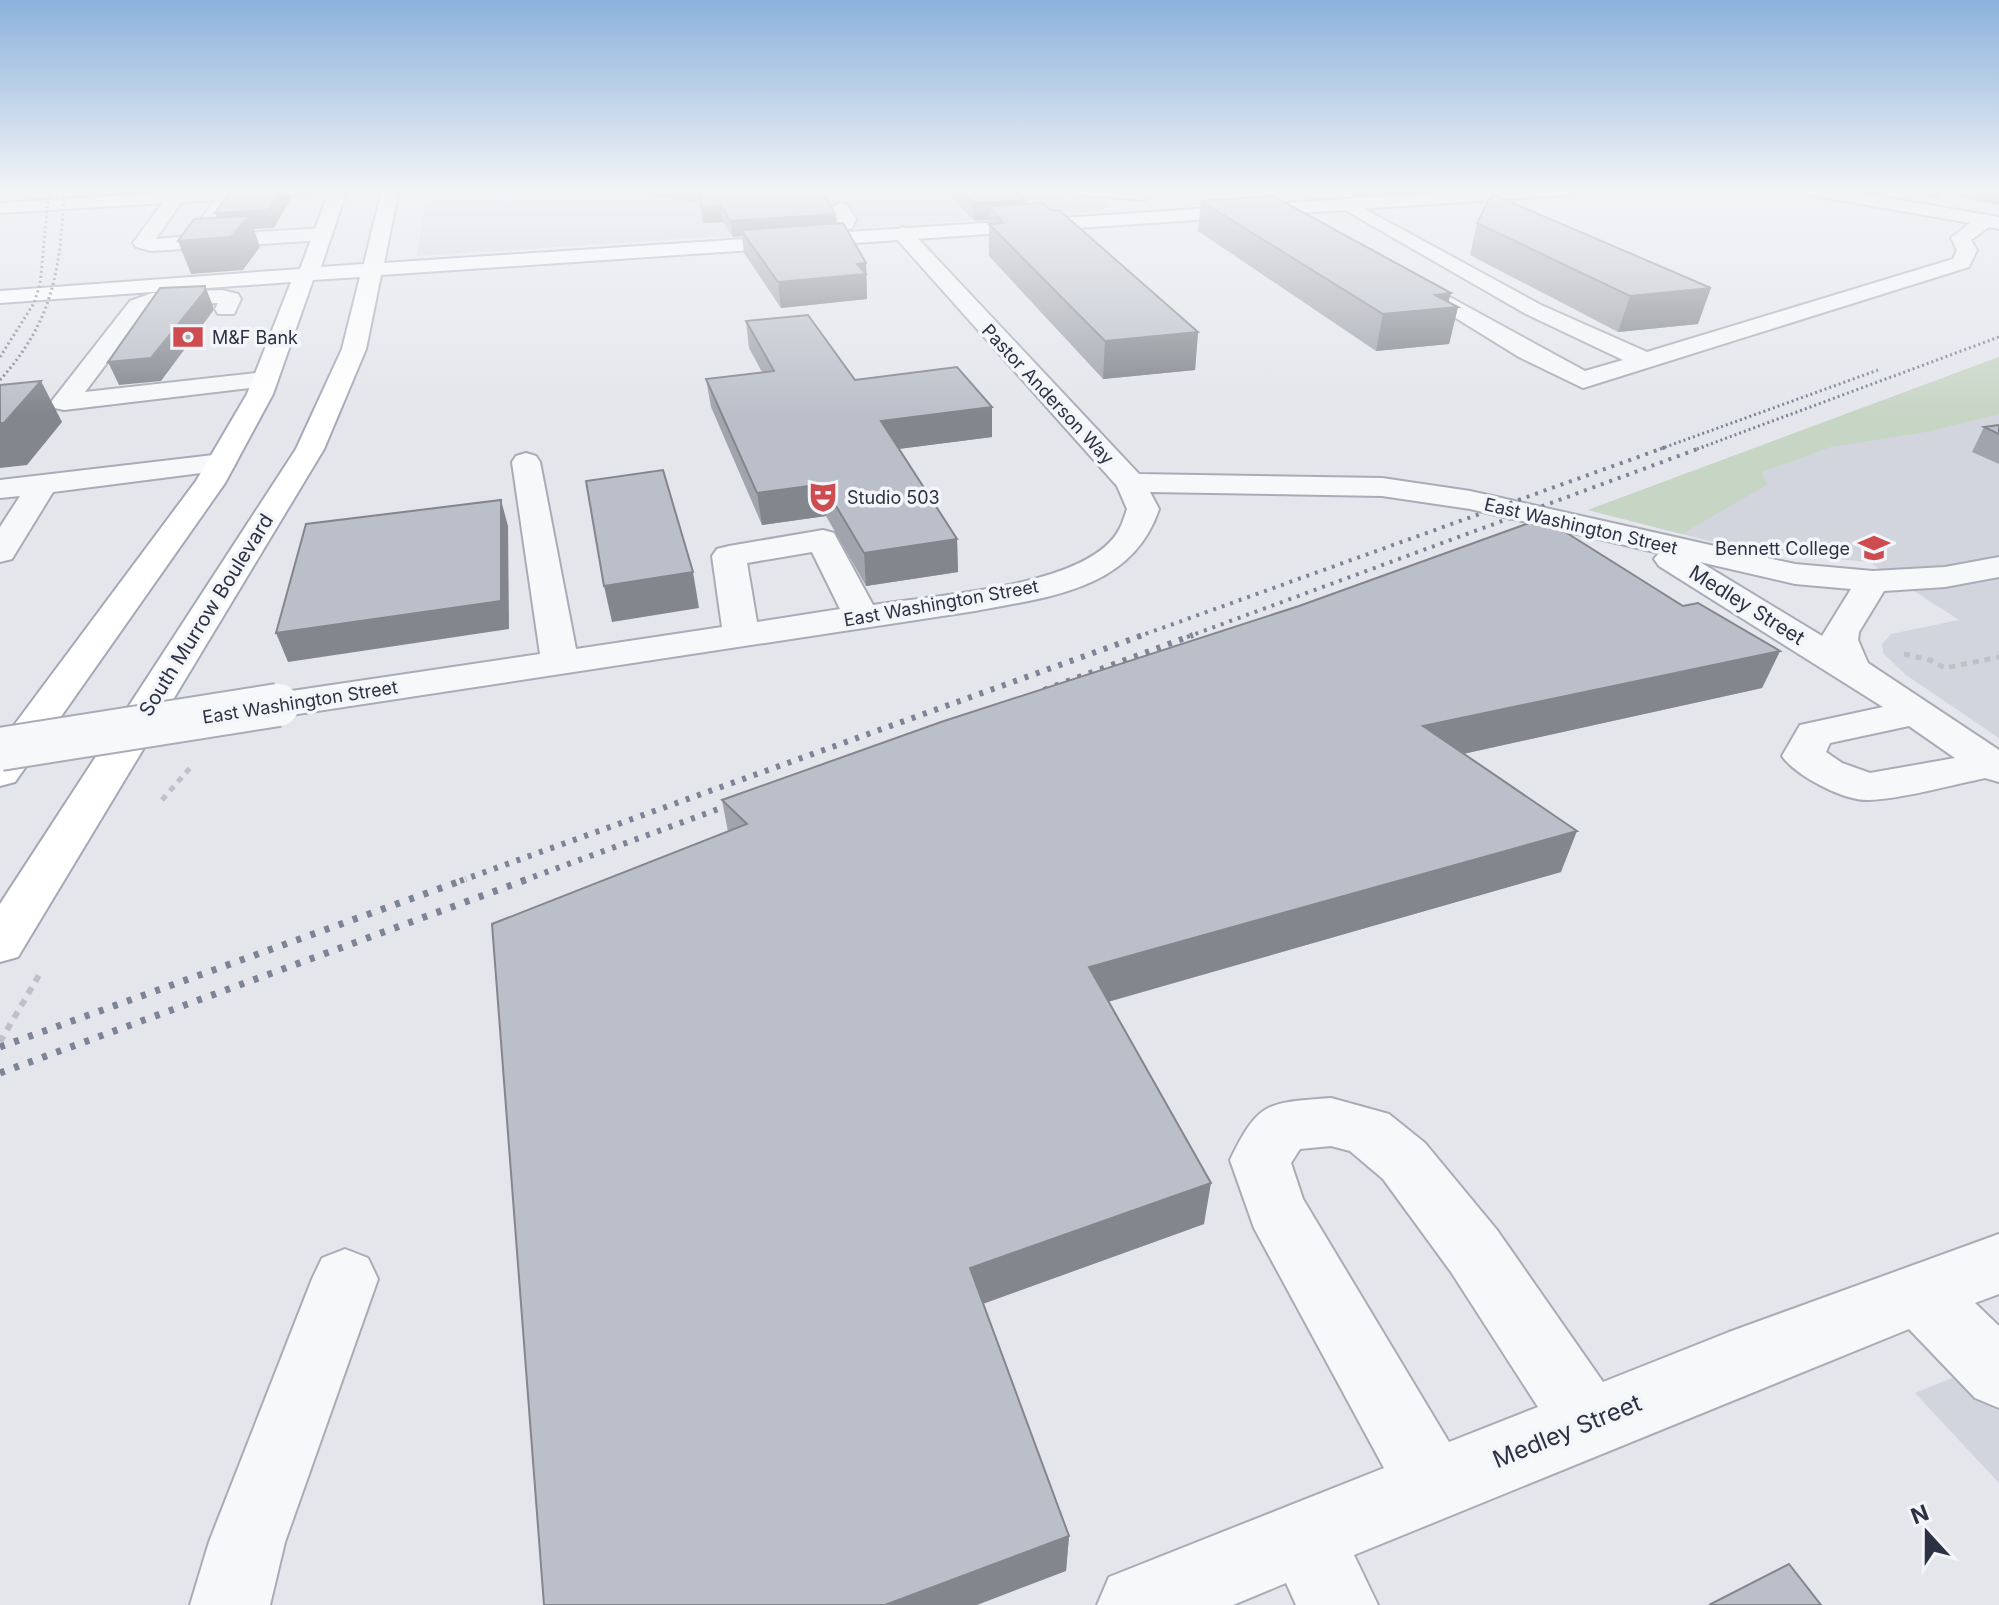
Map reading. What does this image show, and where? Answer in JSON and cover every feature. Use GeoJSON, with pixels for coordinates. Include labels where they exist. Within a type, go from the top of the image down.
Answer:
{"type":"FeatureCollection","features":[{"type":"Feature","properties":{"kind":"main road"},"geometry":{"type":"LineString","coordinates":[[0,773],[139,584],[222,463],[260,394],[312,264]]}},
{"type":"Feature","properties":{"kind":"main road","name":"South Murrow Boulevard"},"geometry":{"type":"LineString","coordinates":[[0,944],[310,449],[354,349],[374,264]]}},
{"type":"Feature","properties":{"kind":"main road"},"geometry":{"type":"LineString","coordinates":[[0,297],[153,301],[308,273],[448,264]]}},
{"type":"Feature","properties":{"kind":"street","name":"Pastor Anderson Way"},"geometry":{"type":"LineString","coordinates":[[930,264],[1131,483]]}},
{"type":"Feature","properties":{"kind":"street"},"geometry":{"type":"LineString","coordinates":[[1454,264],[1603,345],[1645,360]]}},
{"type":"Feature","properties":{"kind":"street"},"geometry":{"type":"LineString","coordinates":[[1465,270],[1390,272],[1528,352],[1583,380],[1959,264]]}},
{"type":"Feature","properties":{"kind":"street"},"geometry":{"type":"LineString","coordinates":[[226,309],[230,299],[222,296],[153,301],[138,306],[64,402],[265,380]]}},
{"type":"Feature","properties":{"kind":"street"},"geometry":{"type":"LineString","coordinates":[[121,353],[153,301]]}},
{"type":"Feature","properties":{"kind":"street"},"geometry":{"type":"LineString","coordinates":[[157,391],[175,363]]}},
{"type":"Feature","properties":{"kind":"street"},"geometry":{"type":"LineString","coordinates":[[526,462],[560,662]]}},
{"type":"Feature","properties":{"kind":"street"},"geometry":{"type":"LineString","coordinates":[[0,489],[222,463]]}},
{"type":"Feature","properties":{"kind":"street","name":"East Washington Street"},"geometry":{"type":"LineString","coordinates":[[0,749],[975,600],[1062,582],[1106,561],[1133,535],[1143,509],[1131,483],[1382,487],[1470,500],[1795,574],[1873,581],[1945,577],[1999,567]]}},
{"type":"Feature","properties":{"kind":"street"},"geometry":{"type":"LineString","coordinates":[[0,552],[43,484]]}},
{"type":"Feature","properties":{"kind":"street"},"geometry":{"type":"LineString","coordinates":[[741,635],[729,556],[823,540],[862,617]]}},
{"type":"Feature","properties":{"kind":"street","name":"Medley Street"},"geometry":{"type":"LineString","coordinates":[[1644,541],[1851,669],[1997,766]]}},
{"type":"Feature","properties":{"kind":"street"},"geometry":{"type":"LineString","coordinates":[[1851,669],[1840,640],[1841,632],[1873,581]]}},
{"type":"Feature","properties":{"kind":"street"},"geometry":{"type":"LineString","coordinates":[[1916,712],[1814,734],[1803,756],[1827,772],[1867,787],[1997,766]]}},
{"type":"Feature","properties":{"kind":"street"},"geometry":{"type":"LineString","coordinates":[[1433,1485],[1276,1209],[1260,1160],[1283,1126],[1331,1122],[1368,1131],[1404,1161],[1474,1251],[1588,1422]]}},
{"type":"Feature","properties":{"kind":"street","name":"Medley Street"},"geometry":{"type":"LineString","coordinates":[[1137,1605],[1588,1422],[1999,1264]]}},
{"type":"Feature","properties":{"kind":"street"},"geometry":{"type":"LineString","coordinates":[[230,1605],[247,1542],[345,1279]]}},
{"type":"Feature","properties":{"kind":"street"},"geometry":{"type":"LineString","coordinates":[[1920,1294],[1999,1374]]}},
{"type":"Feature","properties":{"kind":"street"},"geometry":{"type":"LineString","coordinates":[[1304,1538],[1338,1605]]}},
{"type":"Feature","properties":{"kind":"path"},"geometry":{"type":"LineString","coordinates":[[1930,660],[1945,668],[1999,657]]}},
{"type":"Feature","properties":{"kind":"shaded area","name":"Bennett College"},"geometry":{"type":"Polygon","coordinates":[[[1999,357],[1999,738],[1906,675],[1883,653],[1882,644],[1891,634],[1959,620],[1869,562],[1780,554],[1717,543],[1588,510],[1999,357]]]}},
{"type":"Feature","properties":{"kind":"shaded area"},"geometry":{"type":"Polygon","coordinates":[[[1999,1359],[1999,1483],[1915,1393],[1999,1359]]]}},
{"type":"Feature","properties":{"kind":"green space"},"geometry":{"type":"Polygon","coordinates":[[[1999,357],[1999,414],[1926,432],[1831,447],[1762,472],[1767,485],[1682,534],[1588,510],[1999,357]]]}},
{"type":"Feature","properties":{"kind":"building"},"geometry":{"type":"Polygon","coordinates":[[[765,264],[858,264],[866,274],[778,282],[765,264]]]}},
{"type":"Feature","properties":{"kind":"building"},"geometry":{"type":"Polygon","coordinates":[[[1029,264],[1120,264],[1198,332],[1105,341],[1029,264]]]}},
{"type":"Feature","properties":{"kind":"building"},"geometry":{"type":"Polygon","coordinates":[[[1302,264],[1398,264],[1451,293],[1435,295],[1458,307],[1383,314],[1302,264]]]}},
{"type":"Feature","properties":{"kind":"building"},"geometry":{"type":"Polygon","coordinates":[[[1563,264],[1655,264],[1711,288],[1630,296],[1563,264]]]}},
{"type":"Feature","properties":{"kind":"building"},"geometry":{"type":"Polygon","coordinates":[[[205,286],[205,291],[151,358],[108,362],[160,288],[205,286]]]}},
{"type":"Feature","properties":{"kind":"building"},"geometry":{"type":"Polygon","coordinates":[[[808,315],[855,380],[957,367],[992,407],[881,421],[957,539],[864,553],[823,484],[757,493],[706,379],[774,371],[746,321],[808,315]]]}},
{"type":"Feature","properties":{"kind":"building"},"geometry":{"type":"Polygon","coordinates":[[[41,381],[4,423],[0,423],[0,385],[41,381]]]}},
{"type":"Feature","properties":{"kind":"building"},"geometry":{"type":"Polygon","coordinates":[[[1999,425],[1999,434],[1984,427],[1999,425]]]}},
{"type":"Feature","properties":{"kind":"building"},"geometry":{"type":"Polygon","coordinates":[[[663,470],[693,572],[604,586],[586,481],[663,470]]]}},
{"type":"Feature","properties":{"kind":"building"},"geometry":{"type":"Polygon","coordinates":[[[501,500],[501,601],[276,633],[306,524],[501,500]]]}},
{"type":"Feature","properties":{"kind":"building"},"geometry":{"type":"Polygon","coordinates":[[[1543,518],[1683,606],[1698,603],[1780,651],[1423,726],[1577,831],[1089,967],[1211,1183],[970,1268],[1069,1536],[885,1605],[544,1605],[492,924],[747,824],[722,800],[941,722],[1299,606],[1543,518]]]}},
{"type":"Feature","properties":{"kind":"building"},"geometry":{"type":"Polygon","coordinates":[[[1789,1564],[1821,1605],[1709,1605],[1789,1564]]]}},
{"type":"Feature","properties":{"kind":"railway"},"geometry":{"type":"LineString","coordinates":[[0,357],[34,303],[42,264]]}},
{"type":"Feature","properties":{"kind":"railway"},"geometry":{"type":"LineString","coordinates":[[0,380],[18,358],[43,314],[57,264]]}},
{"type":"Feature","properties":{"kind":"railway"},"geometry":{"type":"LineString","coordinates":[[1697,449],[1999,337]]}},
{"type":"Feature","properties":{"kind":"railway"},"geometry":{"type":"LineString","coordinates":[[1660,449],[1878,370]]}},
{"type":"Feature","properties":{"kind":"railway"},"geometry":{"type":"LineString","coordinates":[[1137,637],[1666,447]]}},
{"type":"Feature","properties":{"kind":"railway"},"geometry":{"type":"LineString","coordinates":[[1187,637],[1703,447]]}},
{"type":"Feature","properties":{"kind":"railway"},"geometry":{"type":"LineString","coordinates":[[460,881],[1143,635]]}},
{"type":"Feature","properties":{"kind":"railway"},"geometry":{"type":"LineString","coordinates":[[1044,690],[1193,635]]}},
{"type":"Feature","properties":{"kind":"railway"},"geometry":{"type":"LineString","coordinates":[[522,881],[743,800]]}},
{"type":"Feature","properties":{"kind":"railway"},"geometry":{"type":"LineString","coordinates":[[0,1047],[466,879]]}},
{"type":"Feature","properties":{"kind":"railway"},"geometry":{"type":"LineString","coordinates":[[0,1073],[528,879]]}},
{"type":"Feature","properties":{"kind":"place","name":"M&F Bank"},"geometry":{"type":"Point","coordinates":[188,337]}},
{"type":"Feature","properties":{"kind":"place","name":"Studio 503"},"geometry":{"type":"Point","coordinates":[823,497]}},
{"type":"Feature","properties":{"kind":"place","name":"Bennett College"},"geometry":{"type":"Point","coordinates":[1874,548]}}]}
